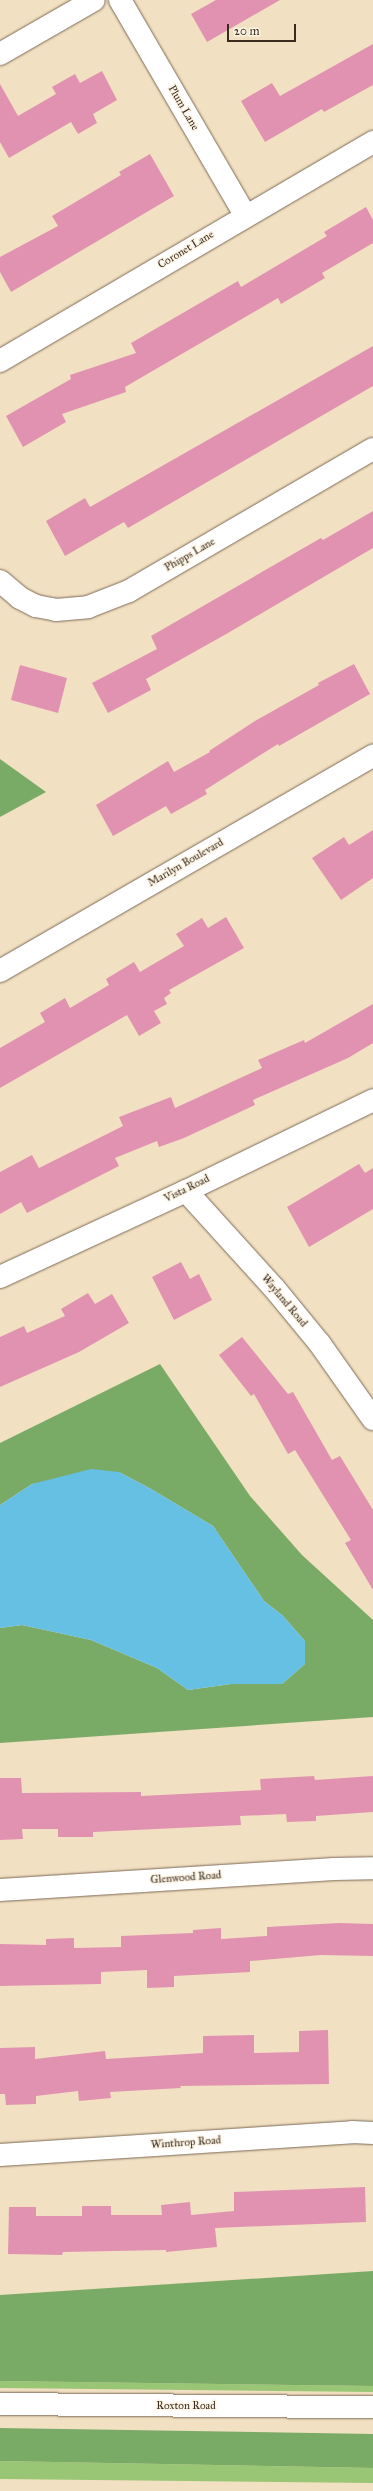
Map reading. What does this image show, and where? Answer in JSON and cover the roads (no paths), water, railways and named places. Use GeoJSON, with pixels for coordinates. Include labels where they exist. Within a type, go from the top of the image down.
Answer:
{"type":"FeatureCollection","features":[{"type":"Feature","properties":{"kind":"street"},"geometry":{"type":"LineString","coordinates":[[0,54],[94,0]]}},
{"type":"Feature","properties":{"kind":"street","name":"Plum Lane"},"geometry":{"type":"LineString","coordinates":[[120,0],[245,215]]}},
{"type":"Feature","properties":{"kind":"street","name":"Coronet Lane"},"geometry":{"type":"LineString","coordinates":[[0,361],[245,215],[373,142]]}},
{"type":"Feature","properties":{"kind":"street","name":"Phipps Lane"},"geometry":{"type":"LineString","coordinates":[[0,581],[20,598],[36,606],[56,610],[88,607],[129,590],[373,449]]}},
{"type":"Feature","properties":{"kind":"street","name":"Marilyn Boulevard"},"geometry":{"type":"LineString","coordinates":[[0,971],[373,756]]}},
{"type":"Feature","properties":{"kind":"street","name":"Vista Road"},"geometry":{"type":"LineString","coordinates":[[0,1277],[186,1191],[373,1100]]}},
{"type":"Feature","properties":{"kind":"street","name":"Wayland Road"},"geometry":{"type":"LineString","coordinates":[[186,1191],[274,1288],[320,1344],[373,1419]]}},
{"type":"Feature","properties":{"kind":"street","name":"Glenwood Road"},"geometry":{"type":"LineString","coordinates":[[0,1890],[334,1868],[373,1868]]}},
{"type":"Feature","properties":{"kind":"street","name":"Winthrop Road"},"geometry":{"type":"LineString","coordinates":[[0,2155],[373,2133]]}},
{"type":"Feature","properties":{"kind":"street","name":"Roxton Road"},"geometry":{"type":"LineString","coordinates":[[0,2404],[373,2408]]}},
{"type":"Feature","properties":{"kind":"water"},"geometry":{"type":"Polygon","coordinates":[[[91,1469],[119,1472],[213,1526],[264,1601],[282,1615],[305,1641],[305,1664],[282,1684],[231,1684],[188,1690],[157,1668],[91,1640],[22,1625],[0,1628],[0,1505],[32,1484],[91,1469]]]}}]}
